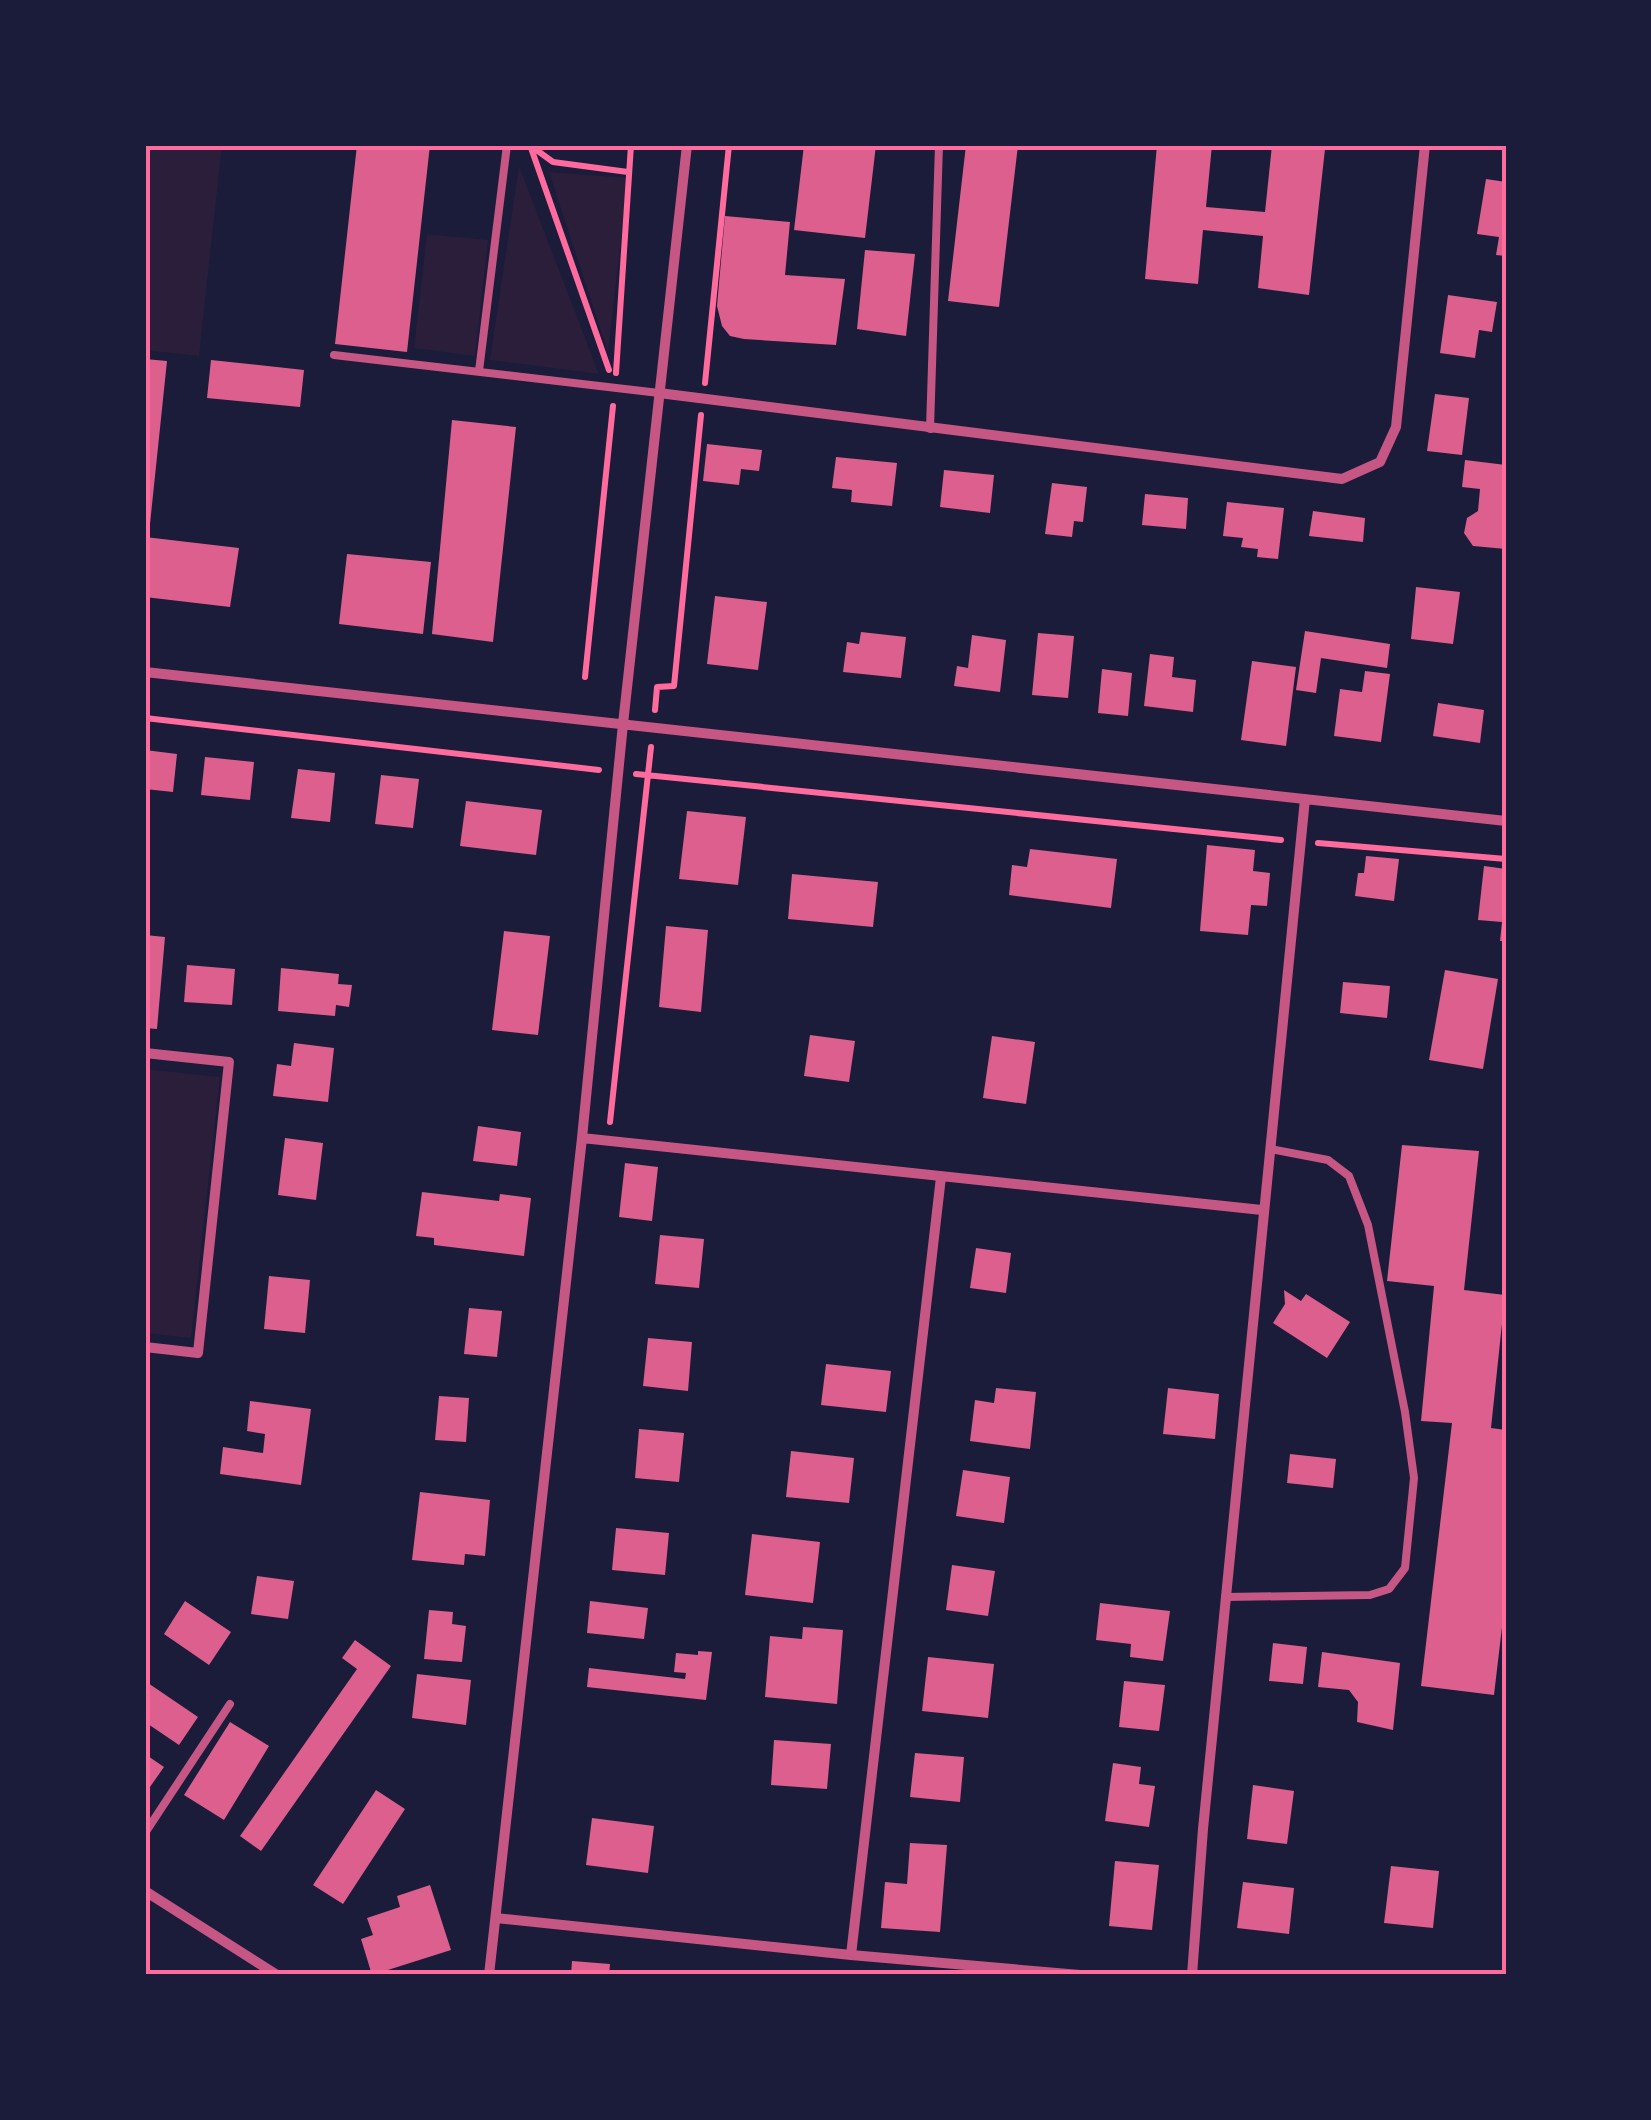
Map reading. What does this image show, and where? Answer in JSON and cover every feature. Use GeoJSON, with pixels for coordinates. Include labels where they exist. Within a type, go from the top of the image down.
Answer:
{"type":"FeatureCollection","features":[{"type":"Feature","properties":{"kind":"street"},"geometry":{"type":"LineString","coordinates":[[488,1975],[687,145]]}},
{"type":"Feature","properties":{"kind":"street"},"geometry":{"type":"LineString","coordinates":[[660,393],[1342,479],[1380,462],[1396,427],[1425,145]]}},
{"type":"Feature","properties":{"kind":"street"},"geometry":{"type":"LineString","coordinates":[[145,672],[1506,821]]}},
{"type":"Feature","properties":{"kind":"street"},"geometry":{"type":"LineString","coordinates":[[1192,1975],[1262,1210],[1305,799]]}},
{"type":"Feature","properties":{"kind":"street"},"geometry":{"type":"LineString","coordinates":[[145,1054],[229,1062],[198,1353],[145,1347]]}},
{"type":"Feature","properties":{"kind":"street"},"geometry":{"type":"LineString","coordinates":[[582,1138],[1262,1210]]}},
{"type":"Feature","properties":{"kind":"street"},"geometry":{"type":"LineString","coordinates":[[851,1955],[941,1176]]}},
{"type":"Feature","properties":{"kind":"street"},"geometry":{"type":"LineString","coordinates":[[145,1891],[277,1975]]}},
{"type":"Feature","properties":{"kind":"street"},"geometry":{"type":"LineString","coordinates":[[496,1918],[1080,1975]]}},
{"type":"Feature","properties":{"kind":"lane"},"geometry":{"type":"LineString","coordinates":[[479,371],[507,145]]}},
{"type":"Feature","properties":{"kind":"lane"},"geometry":{"type":"LineString","coordinates":[[930,428],[938,145]]}},
{"type":"Feature","properties":{"kind":"lane"},"geometry":{"type":"LineString","coordinates":[[334,355],[660,393]]}},
{"type":"Feature","properties":{"kind":"lane"},"geometry":{"type":"LineString","coordinates":[[1225,1596],[1370,1595],[1389,1589],[1405,1568],[1414,1478],[1368,1225],[1349,1176],[1328,1160],[1270,1149]]}},
{"type":"Feature","properties":{"kind":"lane"},"geometry":{"type":"LineString","coordinates":[[145,1833],[230,1704]]}},
{"type":"Feature","properties":{"kind":"path"},"geometry":{"type":"LineString","coordinates":[[530,145],[553,162],[628,172]]}},
{"type":"Feature","properties":{"kind":"path"},"geometry":{"type":"LineString","coordinates":[[530,145],[615,388]]}},
{"type":"Feature","properties":{"kind":"path"},"geometry":{"type":"LineString","coordinates":[[585,677],[615,388],[632,145]]}},
{"type":"Feature","properties":{"kind":"path"},"geometry":{"type":"LineString","coordinates":[[608,1140],[657,687],[674,686],[729,145]]}},
{"type":"Feature","properties":{"kind":"path"},"geometry":{"type":"LineString","coordinates":[[145,718],[649,776],[1506,859]]}},
{"type":"Feature","properties":{"kind":"shaded area"},"geometry":{"type":"Polygon","coordinates":[[[145,145],[222,145],[199,356],[145,350],[145,145]]]}},
{"type":"Feature","properties":{"kind":"shaded area"},"geometry":{"type":"Polygon","coordinates":[[[519,166],[599,374],[490,360],[519,166]]]}},
{"type":"Feature","properties":{"kind":"shaded area"},"geometry":{"type":"Polygon","coordinates":[[[549,172],[628,178],[608,352],[549,172]]]}},
{"type":"Feature","properties":{"kind":"shaded area"},"geometry":{"type":"Polygon","coordinates":[[[427,234],[488,240],[475,356],[414,348],[427,234]]]}},
{"type":"Feature","properties":{"kind":"shaded area"},"geometry":{"type":"Polygon","coordinates":[[[145,1069],[220,1077],[191,1338],[145,1333],[145,1069]]]}},
{"type":"Feature","properties":{"kind":"building"},"geometry":{"type":"Polygon","coordinates":[[[357,145],[430,145],[407,352],[335,344],[357,145]]]}},
{"type":"Feature","properties":{"kind":"building"},"geometry":{"type":"Polygon","coordinates":[[[804,145],[876,145],[865,238],[794,230],[804,145]]]}},
{"type":"Feature","properties":{"kind":"building"},"geometry":{"type":"Polygon","coordinates":[[[966,145],[1018,145],[999,307],[948,301],[966,145]]]}},
{"type":"Feature","properties":{"kind":"building"},"geometry":{"type":"Polygon","coordinates":[[[1157,145],[1212,145],[1206,207],[1265,212],[1272,145],[1325,149],[1309,295],[1258,288],[1263,236],[1203,230],[1198,284],[1145,279],[1157,145]]]}},
{"type":"Feature","properties":{"kind":"building"},"geometry":{"type":"Polygon","coordinates":[[[1486,179],[1506,182],[1506,256],[1496,255],[1499,237],[1477,234],[1486,179]]]}},
{"type":"Feature","properties":{"kind":"building"},"geometry":{"type":"Polygon","coordinates":[[[725,216],[790,222],[785,275],[845,279],[836,345],[730,336],[722,326],[717,306],[725,216]]]}},
{"type":"Feature","properties":{"kind":"building"},"geometry":{"type":"Polygon","coordinates":[[[865,250],[915,254],[906,336],[857,329],[865,250]]]}},
{"type":"Feature","properties":{"kind":"building"},"geometry":{"type":"Polygon","coordinates":[[[1448,295],[1497,302],[1492,332],[1479,330],[1475,358],[1440,353],[1448,295]]]}},
{"type":"Feature","properties":{"kind":"building"},"geometry":{"type":"Polygon","coordinates":[[[145,359],[167,361],[150,524],[145,523],[145,359]]]}},
{"type":"Feature","properties":{"kind":"building"},"geometry":{"type":"Polygon","coordinates":[[[211,360],[304,370],[300,407],[207,398],[211,360]]]}},
{"type":"Feature","properties":{"kind":"building"},"geometry":{"type":"Polygon","coordinates":[[[1435,394],[1469,398],[1462,455],[1427,451],[1435,394]]]}},
{"type":"Feature","properties":{"kind":"building"},"geometry":{"type":"Polygon","coordinates":[[[452,420],[516,427],[493,642],[432,634],[452,420]]]}},
{"type":"Feature","properties":{"kind":"building"},"geometry":{"type":"Polygon","coordinates":[[[707,444],[762,450],[759,471],[741,469],[739,485],[703,481],[707,444]]]}},
{"type":"Feature","properties":{"kind":"building"},"geometry":{"type":"Polygon","coordinates":[[[836,457],[897,463],[892,506],[851,502],[852,490],[832,488],[836,457]]]}},
{"type":"Feature","properties":{"kind":"building"},"geometry":{"type":"Polygon","coordinates":[[[1465,460],[1506,465],[1506,549],[1473,546],[1464,533],[1467,518],[1478,511],[1480,489],[1462,487],[1465,460]]]}},
{"type":"Feature","properties":{"kind":"building"},"geometry":{"type":"Polygon","coordinates":[[[944,470],[994,475],[990,513],[940,507],[944,470]]]}},
{"type":"Feature","properties":{"kind":"building"},"geometry":{"type":"Polygon","coordinates":[[[1052,483],[1087,487],[1083,522],[1074,521],[1072,537],[1045,534],[1052,483]]]}},
{"type":"Feature","properties":{"kind":"building"},"geometry":{"type":"Polygon","coordinates":[[[1145,494],[1188,498],[1186,529],[1142,525],[1145,494]]]}},
{"type":"Feature","properties":{"kind":"building"},"geometry":{"type":"Polygon","coordinates":[[[1227,502],[1284,508],[1278,559],[1257,557],[1258,549],[1241,547],[1243,538],[1223,536],[1227,502]]]}},
{"type":"Feature","properties":{"kind":"building"},"geometry":{"type":"Polygon","coordinates":[[[1313,511],[1365,518],[1363,542],[1309,536],[1313,511]]]}},
{"type":"Feature","properties":{"kind":"building"},"geometry":{"type":"Polygon","coordinates":[[[145,537],[239,548],[230,607],[145,597],[145,537]]]}},
{"type":"Feature","properties":{"kind":"building"},"geometry":{"type":"Polygon","coordinates":[[[347,554],[431,562],[423,634],[339,624],[347,554]]]}},
{"type":"Feature","properties":{"kind":"building"},"geometry":{"type":"Polygon","coordinates":[[[1416,587],[1460,592],[1453,644],[1411,639],[1416,587]]]}},
{"type":"Feature","properties":{"kind":"building"},"geometry":{"type":"Polygon","coordinates":[[[715,596],[767,602],[758,670],[707,664],[715,596]]]}},
{"type":"Feature","properties":{"kind":"building"},"geometry":{"type":"Polygon","coordinates":[[[1305,631],[1390,644],[1387,668],[1321,658],[1316,693],[1296,690],[1305,631]]]}},
{"type":"Feature","properties":{"kind":"building"},"geometry":{"type":"Polygon","coordinates":[[[861,632],[906,637],[901,678],[843,672],[847,642],[859,644],[861,632]]]}},
{"type":"Feature","properties":{"kind":"building"},"geometry":{"type":"Polygon","coordinates":[[[1038,633],[1074,636],[1068,698],[1032,695],[1038,633]]]}},
{"type":"Feature","properties":{"kind":"building"},"geometry":{"type":"Polygon","coordinates":[[[972,635],[1006,640],[1000,692],[954,686],[957,666],[968,668],[972,635]]]}},
{"type":"Feature","properties":{"kind":"building"},"geometry":{"type":"Polygon","coordinates":[[[1150,654],[1174,657],[1172,677],[1196,680],[1193,712],[1144,706],[1150,654]]]}},
{"type":"Feature","properties":{"kind":"building"},"geometry":{"type":"Polygon","coordinates":[[[1252,661],[1296,667],[1286,746],[1241,740],[1252,661]]]}},
{"type":"Feature","properties":{"kind":"building"},"geometry":{"type":"Polygon","coordinates":[[[1102,669],[1132,673],[1128,716],[1098,713],[1102,669]]]}},
{"type":"Feature","properties":{"kind":"building"},"geometry":{"type":"Polygon","coordinates":[[[1365,671],[1390,674],[1381,742],[1334,736],[1340,689],[1362,692],[1365,671]]]}},
{"type":"Feature","properties":{"kind":"building"},"geometry":{"type":"Polygon","coordinates":[[[1438,703],[1484,710],[1480,743],[1433,736],[1438,703]]]}},
{"type":"Feature","properties":{"kind":"building"},"geometry":{"type":"Polygon","coordinates":[[[145,750],[177,754],[173,792],[145,789],[145,750]]]}},
{"type":"Feature","properties":{"kind":"building"},"geometry":{"type":"Polygon","coordinates":[[[205,757],[254,762],[250,800],[201,795],[205,757]]]}},
{"type":"Feature","properties":{"kind":"building"},"geometry":{"type":"Polygon","coordinates":[[[298,769],[335,773],[330,822],[291,818],[298,769]]]}},
{"type":"Feature","properties":{"kind":"building"},"geometry":{"type":"Polygon","coordinates":[[[381,775],[419,779],[413,828],[375,824],[381,775]]]}},
{"type":"Feature","properties":{"kind":"building"},"geometry":{"type":"Polygon","coordinates":[[[466,801],[542,810],[536,855],[460,846],[466,801]]]}},
{"type":"Feature","properties":{"kind":"building"},"geometry":{"type":"Polygon","coordinates":[[[687,811],[746,817],[738,885],[679,879],[687,811]]]}},
{"type":"Feature","properties":{"kind":"building"},"geometry":{"type":"Polygon","coordinates":[[[1207,845],[1255,850],[1253,871],[1270,873],[1267,906],[1251,905],[1248,935],[1200,931],[1207,845]]]}},
{"type":"Feature","properties":{"kind":"building"},"geometry":{"type":"Polygon","coordinates":[[[1030,849],[1117,859],[1111,908],[1009,895],[1012,865],[1027,867],[1030,849]]]}},
{"type":"Feature","properties":{"kind":"building"},"geometry":{"type":"Polygon","coordinates":[[[1366,856],[1399,859],[1394,901],[1355,896],[1358,873],[1364,873],[1366,856]]]}},
{"type":"Feature","properties":{"kind":"building"},"geometry":{"type":"Polygon","coordinates":[[[1484,866],[1506,869],[1506,941],[1500,941],[1502,922],[1478,920],[1484,866]]]}},
{"type":"Feature","properties":{"kind":"building"},"geometry":{"type":"Polygon","coordinates":[[[792,874],[878,882],[873,927],[788,919],[792,874]]]}},
{"type":"Feature","properties":{"kind":"building"},"geometry":{"type":"Polygon","coordinates":[[[666,926],[708,930],[701,1012],[659,1007],[666,926]]]}},
{"type":"Feature","properties":{"kind":"building"},"geometry":{"type":"Polygon","coordinates":[[[504,931],[550,936],[538,1035],[492,1030],[504,931]]]}},
{"type":"Feature","properties":{"kind":"building"},"geometry":{"type":"Polygon","coordinates":[[[145,935],[165,937],[157,1029],[145,1028],[145,935]]]}},
{"type":"Feature","properties":{"kind":"building"},"geometry":{"type":"Polygon","coordinates":[[[187,965],[235,969],[232,1005],[184,1002],[187,965]]]}},
{"type":"Feature","properties":{"kind":"building"},"geometry":{"type":"Polygon","coordinates":[[[281,968],[339,974],[338,984],[352,985],[349,1007],[336,1005],[335,1016],[278,1011],[281,968]]]}},
{"type":"Feature","properties":{"kind":"building"},"geometry":{"type":"Polygon","coordinates":[[[1445,970],[1498,979],[1483,1069],[1429,1060],[1445,970]]]}},
{"type":"Feature","properties":{"kind":"building"},"geometry":{"type":"Polygon","coordinates":[[[1343,982],[1390,986],[1387,1018],[1340,1013],[1343,982]]]}},
{"type":"Feature","properties":{"kind":"building"},"geometry":{"type":"Polygon","coordinates":[[[810,1035],[855,1041],[849,1082],[804,1076],[810,1035]]]}},
{"type":"Feature","properties":{"kind":"building"},"geometry":{"type":"Polygon","coordinates":[[[992,1036],[1035,1042],[1026,1104],[983,1098],[992,1036]]]}},
{"type":"Feature","properties":{"kind":"building"},"geometry":{"type":"Polygon","coordinates":[[[294,1043],[334,1048],[328,1102],[273,1096],[277,1064],[291,1066],[294,1043]]]}},
{"type":"Feature","properties":{"kind":"building"},"geometry":{"type":"Polygon","coordinates":[[[478,1126],[521,1132],[517,1166],[473,1161],[478,1126]]]}},
{"type":"Feature","properties":{"kind":"building"},"geometry":{"type":"Polygon","coordinates":[[[285,1138],[323,1143],[316,1200],[278,1195],[285,1138]]]}},
{"type":"Feature","properties":{"kind":"building"},"geometry":{"type":"Polygon","coordinates":[[[1402,1145],[1479,1151],[1464,1290],[1505,1295],[1491,1428],[1506,1430],[1506,1593],[1494,1695],[1421,1686],[1452,1423],[1421,1421],[1434,1286],[1387,1281],[1402,1145]]]}},
{"type":"Feature","properties":{"kind":"building"},"geometry":{"type":"Polygon","coordinates":[[[625,1163],[658,1167],[652,1221],[619,1217],[625,1163]]]}},
{"type":"Feature","properties":{"kind":"building"},"geometry":{"type":"Polygon","coordinates":[[[422,1192],[499,1201],[500,1194],[531,1198],[524,1256],[434,1245],[434,1238],[416,1236],[422,1192]]]}},
{"type":"Feature","properties":{"kind":"building"},"geometry":{"type":"Polygon","coordinates":[[[660,1235],[704,1239],[699,1288],[655,1284],[660,1235]]]}},
{"type":"Feature","properties":{"kind":"building"},"geometry":{"type":"Polygon","coordinates":[[[976,1248],[1011,1253],[1006,1293],[970,1288],[976,1248]]]}},
{"type":"Feature","properties":{"kind":"building"},"geometry":{"type":"Polygon","coordinates":[[[269,1276],[310,1280],[305,1333],[264,1329],[269,1276]]]}},
{"type":"Feature","properties":{"kind":"building"},"geometry":{"type":"Polygon","coordinates":[[[1284,1290],[1301,1301],[1306,1294],[1350,1322],[1327,1358],[1273,1323],[1285,1304],[1284,1290]]]}},
{"type":"Feature","properties":{"kind":"building"},"geometry":{"type":"Polygon","coordinates":[[[469,1308],[502,1311],[497,1357],[464,1354],[469,1308]]]}},
{"type":"Feature","properties":{"kind":"building"},"geometry":{"type":"Polygon","coordinates":[[[648,1338],[692,1342],[688,1391],[643,1386],[648,1338]]]}},
{"type":"Feature","properties":{"kind":"building"},"geometry":{"type":"Polygon","coordinates":[[[826,1364],[891,1371],[886,1412],[821,1405],[826,1364]]]}},
{"type":"Feature","properties":{"kind":"building"},"geometry":{"type":"Polygon","coordinates":[[[996,1388],[1036,1392],[1030,1449],[970,1441],[975,1400],[994,1403],[996,1388]]]}},
{"type":"Feature","properties":{"kind":"building"},"geometry":{"type":"Polygon","coordinates":[[[1168,1388],[1219,1394],[1215,1439],[1163,1434],[1168,1388]]]}},
{"type":"Feature","properties":{"kind":"building"},"geometry":{"type":"Polygon","coordinates":[[[439,1396],[469,1398],[466,1442],[435,1440],[439,1396]]]}},
{"type":"Feature","properties":{"kind":"building"},"geometry":{"type":"Polygon","coordinates":[[[250,1401],[311,1409],[301,1485],[220,1474],[223,1447],[263,1453],[265,1434],[247,1431],[250,1401]]]}},
{"type":"Feature","properties":{"kind":"building"},"geometry":{"type":"Polygon","coordinates":[[[639,1429],[684,1433],[679,1482],[635,1478],[639,1429]]]}},
{"type":"Feature","properties":{"kind":"building"},"geometry":{"type":"Polygon","coordinates":[[[791,1451],[854,1458],[849,1503],[786,1497],[791,1451]]]}},
{"type":"Feature","properties":{"kind":"building"},"geometry":{"type":"Polygon","coordinates":[[[1290,1454],[1336,1459],[1333,1488],[1287,1483],[1290,1454]]]}},
{"type":"Feature","properties":{"kind":"building"},"geometry":{"type":"Polygon","coordinates":[[[963,1470],[1010,1477],[1004,1523],[956,1516],[963,1470]]]}},
{"type":"Feature","properties":{"kind":"building"},"geometry":{"type":"Polygon","coordinates":[[[420,1492],[490,1500],[485,1556],[465,1554],[464,1565],[412,1560],[420,1492]]]}},
{"type":"Feature","properties":{"kind":"building"},"geometry":{"type":"Polygon","coordinates":[[[616,1528],[669,1533],[665,1575],[612,1570],[616,1528]]]}},
{"type":"Feature","properties":{"kind":"building"},"geometry":{"type":"Polygon","coordinates":[[[752,1534],[820,1542],[813,1603],[745,1595],[752,1534]]]}},
{"type":"Feature","properties":{"kind":"building"},"geometry":{"type":"Polygon","coordinates":[[[952,1565],[995,1571],[988,1616],[946,1610],[952,1565]]]}},
{"type":"Feature","properties":{"kind":"building"},"geometry":{"type":"Polygon","coordinates":[[[257,1576],[294,1581],[288,1619],[251,1614],[257,1576]]]}},
{"type":"Feature","properties":{"kind":"building"},"geometry":{"type":"Polygon","coordinates":[[[185,1601],[231,1632],[209,1665],[164,1634],[185,1601]]]}},
{"type":"Feature","properties":{"kind":"building"},"geometry":{"type":"Polygon","coordinates":[[[590,1601],[648,1608],[644,1639],[587,1633],[590,1601]]]}},
{"type":"Feature","properties":{"kind":"building"},"geometry":{"type":"Polygon","coordinates":[[[1100,1603],[1170,1611],[1163,1661],[1130,1657],[1131,1644],[1096,1640],[1100,1603]]]}},
{"type":"Feature","properties":{"kind":"building"},"geometry":{"type":"Polygon","coordinates":[[[429,1610],[453,1612],[452,1624],[466,1626],[462,1662],[424,1659],[429,1610]]]}},
{"type":"Feature","properties":{"kind":"building"},"geometry":{"type":"Polygon","coordinates":[[[803,1627],[843,1630],[837,1704],[765,1697],[770,1636],[802,1639],[803,1627]]]}},
{"type":"Feature","properties":{"kind":"building"},"geometry":{"type":"Polygon","coordinates":[[[355,1640],[391,1666],[261,1851],[240,1836],[357,1669],[342,1658],[355,1640]]]}},
{"type":"Feature","properties":{"kind":"building"},"geometry":{"type":"Polygon","coordinates":[[[1273,1643],[1307,1647],[1303,1684],[1269,1681],[1273,1643]]]}},
{"type":"Feature","properties":{"kind":"building"},"geometry":{"type":"Polygon","coordinates":[[[698,1651],[712,1652],[706,1700],[587,1687],[589,1668],[685,1679],[686,1673],[674,1672],[676,1653],[698,1655],[698,1651]]]}},
{"type":"Feature","properties":{"kind":"building"},"geometry":{"type":"Polygon","coordinates":[[[1322,1652],[1400,1663],[1393,1730],[1357,1722],[1358,1702],[1349,1690],[1318,1687],[1322,1652]]]}},
{"type":"Feature","properties":{"kind":"building"},"geometry":{"type":"Polygon","coordinates":[[[928,1657],[994,1664],[988,1718],[922,1711],[928,1657]]]}},
{"type":"Feature","properties":{"kind":"building"},"geometry":{"type":"Polygon","coordinates":[[[417,1674],[471,1680],[466,1725],[412,1718],[417,1674]]]}},
{"type":"Feature","properties":{"kind":"building"},"geometry":{"type":"Polygon","coordinates":[[[145,1681],[198,1717],[179,1745],[145,1722],[145,1681]]]}},
{"type":"Feature","properties":{"kind":"building"},"geometry":{"type":"Polygon","coordinates":[[[1124,1681],[1165,1685],[1159,1731],[1119,1727],[1124,1681]]]}},
{"type":"Feature","properties":{"kind":"building"},"geometry":{"type":"Polygon","coordinates":[[[230,1722],[269,1746],[224,1820],[184,1795],[230,1722]]]}},
{"type":"Feature","properties":{"kind":"building"},"geometry":{"type":"Polygon","coordinates":[[[774,1740],[831,1744],[827,1789],[771,1785],[774,1740]]]}},
{"type":"Feature","properties":{"kind":"building"},"geometry":{"type":"Polygon","coordinates":[[[915,1753],[964,1757],[960,1802],[910,1797],[915,1753]]]}},
{"type":"Feature","properties":{"kind":"building"},"geometry":{"type":"Polygon","coordinates":[[[145,1754],[164,1767],[145,1794],[145,1754]]]}},
{"type":"Feature","properties":{"kind":"building"},"geometry":{"type":"Polygon","coordinates":[[[1113,1763],[1141,1767],[1139,1784],[1155,1786],[1149,1827],[1105,1821],[1113,1763]]]}},
{"type":"Feature","properties":{"kind":"building"},"geometry":{"type":"Polygon","coordinates":[[[1253,1785],[1294,1791],[1287,1844],[1247,1839],[1253,1785]]]}},
{"type":"Feature","properties":{"kind":"building"},"geometry":{"type":"Polygon","coordinates":[[[376,1790],[405,1809],[343,1904],[313,1885],[376,1790]]]}},
{"type":"Feature","properties":{"kind":"building"},"geometry":{"type":"Polygon","coordinates":[[[592,1818],[654,1826],[648,1873],[586,1865],[592,1818]]]}},
{"type":"Feature","properties":{"kind":"building"},"geometry":{"type":"Polygon","coordinates":[[[910,1843],[947,1845],[940,1932],[881,1928],[885,1882],[907,1884],[910,1843]]]}},
{"type":"Feature","properties":{"kind":"building"},"geometry":{"type":"Polygon","coordinates":[[[1115,1861],[1159,1865],[1152,1930],[1109,1926],[1115,1861]]]}},
{"type":"Feature","properties":{"kind":"building"},"geometry":{"type":"Polygon","coordinates":[[[1391,1866],[1439,1871],[1433,1928],[1384,1923],[1391,1866]]]}},
{"type":"Feature","properties":{"kind":"building"},"geometry":{"type":"Polygon","coordinates":[[[1243,1882],[1294,1888],[1289,1934],[1237,1928],[1243,1882]]]}},
{"type":"Feature","properties":{"kind":"building"},"geometry":{"type":"Polygon","coordinates":[[[430,1885],[451,1950],[372,1975],[361,1939],[373,1935],[367,1918],[400,1907],[397,1896],[430,1885]]]}},
{"type":"Feature","properties":{"kind":"building"},"geometry":{"type":"Polygon","coordinates":[[[572,1961],[610,1964],[609,1975],[571,1975],[572,1961]]]}}]}
